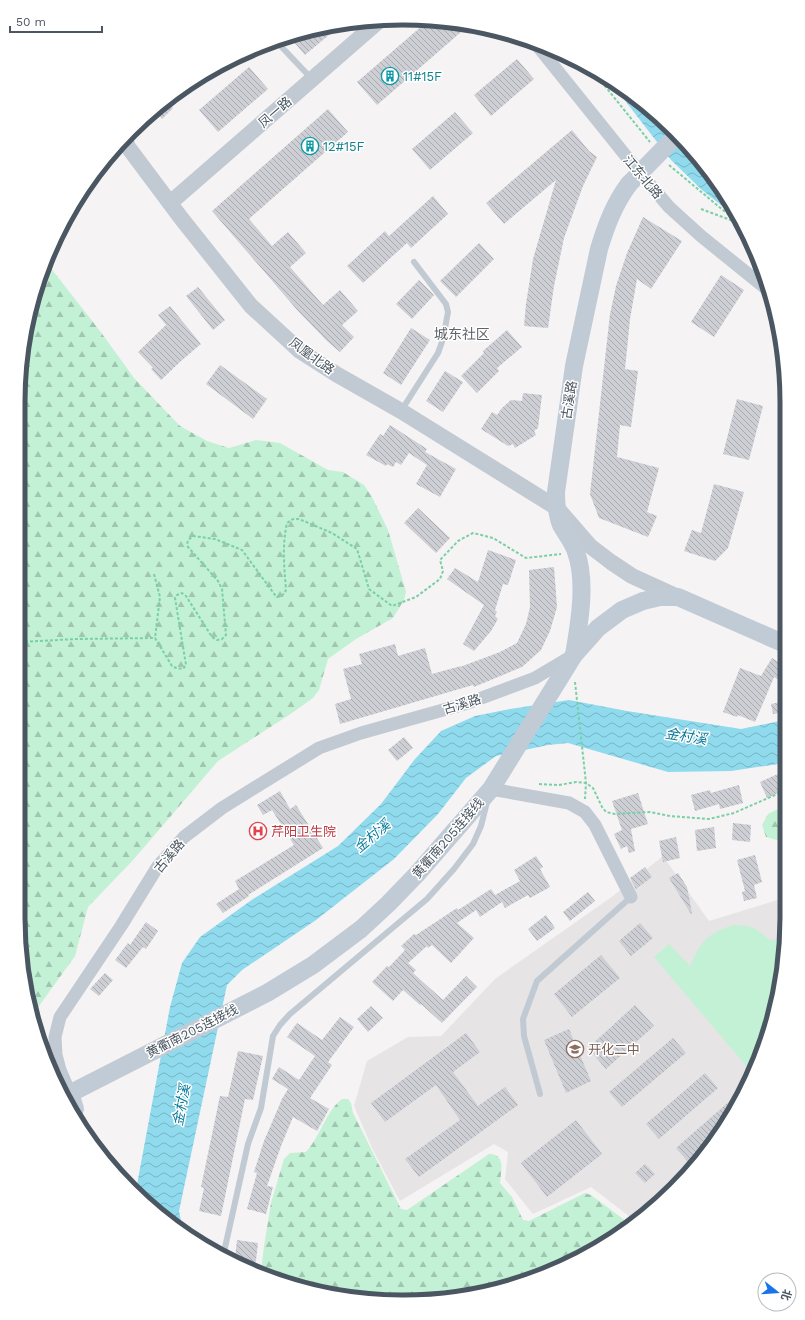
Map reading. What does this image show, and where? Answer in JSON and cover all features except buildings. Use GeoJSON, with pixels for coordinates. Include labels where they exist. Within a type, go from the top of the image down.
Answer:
{"type":"FeatureCollection","features":[{"type":"Feature","properties":{"kind":"main road","name":"古溪路"},"geometry":{"type":"LineString","coordinates":[[574,655],[581,605],[580,572],[576,552],[561,524],[557,508],[556,492],[574,366],[599,249],[616,204],[629,184],[672,140]]}},
{"type":"Feature","properties":{"kind":"main road","name":"黄衢南205连接线"},"geometry":{"type":"LineString","coordinates":[[72,1098],[144,1056],[267,993],[313,965],[361,929],[417,874],[491,789],[574,655],[598,628],[622,610],[643,601],[660,597],[678,597],[780,642]]}},
{"type":"Feature","properties":{"kind":"street","name":"凤一路"},"geometry":{"type":"LineString","coordinates":[[170,203],[373,26]]}},
{"type":"Feature","properties":{"kind":"street","name":"江东北路"},"geometry":{"type":"LineString","coordinates":[[543,52],[669,207],[701,236],[761,285]]}},
{"type":"Feature","properties":{"kind":"street","name":"凤凰北路"},"geometry":{"type":"LineString","coordinates":[[127,145],[170,203],[251,306],[300,351],[336,374],[400,410],[557,508],[590,546],[610,562],[632,576],[678,597]]}},
{"type":"Feature","properties":{"kind":"street","name":"古溪路"},"geometry":{"type":"LineString","coordinates":[[68,1092],[56,1055],[55,1037],[60,1017],[121,926],[158,866],[184,837],[222,808],[319,748],[361,733],[468,703],[535,678],[574,655]]}},
{"type":"Feature","properties":{"kind":"street"},"geometry":{"type":"LineString","coordinates":[[491,789],[569,803],[585,812],[595,825],[631,897]]}},
{"type":"Feature","properties":{"kind":"lane"},"geometry":{"type":"LineString","coordinates":[[280,45],[312,80]]}},
{"type":"Feature","properties":{"kind":"lane"},"geometry":{"type":"LineString","coordinates":[[400,410],[438,353],[443,339],[448,312],[446,304],[414,262]]}},
{"type":"Feature","properties":{"kind":"lane"},"geometry":{"type":"LineString","coordinates":[[225,1250],[248,1144],[261,1108],[273,1036],[290,1014],[427,899],[454,869],[473,844],[481,826],[491,789]]}},
{"type":"Feature","properties":{"kind":"lane"},"geometry":{"type":"LineString","coordinates":[[540,1094],[524,1036],[523,1019],[537,981],[631,897]]}},
{"type":"Feature","properties":{"kind":"path"},"geometry":{"type":"LineString","coordinates":[[701,209],[733,222]]}},
{"type":"Feature","properties":{"kind":"path"},"geometry":{"type":"LineString","coordinates":[[154,574],[160,597],[155,638],[172,666],[176,668],[184,668],[186,665],[175,598],[177,595],[182,594],[186,596],[212,637],[217,640],[222,639],[226,635],[222,589],[218,581],[188,547],[187,543],[193,536],[215,540],[242,550],[277,597],[285,593],[286,589],[283,555],[287,523],[293,519],[299,519],[332,532],[357,549],[369,589],[392,606],[416,597],[440,579],[443,570],[440,560],[458,542],[473,533],[493,538],[526,558],[576,552]]}},
{"type":"Feature","properties":{"kind":"path"},"geometry":{"type":"LineString","coordinates":[[25,642],[76,639],[155,638]]}},
{"type":"Feature","properties":{"kind":"path"},"geometry":{"type":"LineString","coordinates":[[575,678],[586,783],[585,812]]}},
{"type":"Feature","properties":{"kind":"path"},"geometry":{"type":"LineString","coordinates":[[536,784],[559,785],[576,782],[586,783],[593,788],[606,812],[615,814],[650,812],[670,816],[709,819],[734,813],[780,793]]}},
{"type":"Feature","properties":{"kind":"shaded area","name":"开化二中"},"geometry":{"type":"Polygon","coordinates":[[[663,856],[709,921],[780,899],[777,967],[767,1015],[760,1039],[741,1084],[716,1127],[686,1166],[651,1201],[631,1218],[591,1187],[533,1214],[505,1179],[508,1152],[494,1144],[400,1201],[373,1150],[354,1106],[367,1061],[408,1037],[441,1036],[495,979],[613,896],[663,856]]]}},
{"type":"Feature","properties":{"kind":"green space"},"geometry":{"type":"Polygon","coordinates":[[[50,267],[100,331],[134,378],[180,426],[207,441],[229,448],[256,440],[280,443],[328,470],[343,472],[364,485],[372,497],[388,530],[406,592],[404,600],[393,618],[356,639],[328,659],[319,690],[313,698],[218,761],[134,859],[88,907],[75,956],[37,1009],[28,967],[25,918],[25,402],[28,353],[32,329],[45,281],[50,267]]]}},
{"type":"Feature","properties":{"kind":"green space"},"geometry":{"type":"Polygon","coordinates":[[[780,808],[780,841],[766,837],[762,825],[768,814],[780,808]]]}},
{"type":"Feature","properties":{"kind":"green space"},"geometry":{"type":"Polygon","coordinates":[[[733,925],[744,926],[753,928],[769,940],[779,939],[773,991],[760,1039],[748,1068],[654,957],[669,944],[690,966],[702,944],[711,935],[733,925]]]}},
{"type":"Feature","properties":{"kind":"green space"},"geometry":{"type":"Polygon","coordinates":[[[342,1099],[348,1099],[351,1103],[353,1113],[401,1209],[407,1210],[489,1154],[498,1157],[500,1160],[500,1183],[512,1197],[523,1220],[529,1221],[585,1193],[591,1195],[626,1221],[591,1244],[547,1266],[500,1282],[452,1292],[402,1295],[353,1292],[305,1282],[262,1267],[271,1203],[284,1159],[290,1153],[306,1152],[336,1104],[342,1099]]]}},
{"type":"Feature","properties":{"kind":"water"},"geometry":{"type":"Polygon","coordinates":[[[621,95],[651,119],[686,154],[702,173],[726,209],[702,190],[671,160],[621,95]]]}},
{"type":"Feature","properties":{"kind":"water","name":"金村溪"},"geometry":{"type":"Polygon","coordinates":[[[569,700],[627,711],[741,729],[780,721],[780,764],[731,771],[668,772],[568,743],[548,745],[496,756],[466,778],[438,814],[394,859],[316,920],[242,970],[227,985],[179,1211],[181,1223],[137,1185],[170,1007],[182,963],[200,937],[253,899],[338,846],[381,804],[415,759],[441,731],[475,716],[569,700]]]}},
{"type":"Feature","properties":{"kind":"place","name":"11#15F"},"geometry":{"type":"Point","coordinates":[390,76]}},
{"type":"Feature","properties":{"kind":"place","name":"12#15F"},"geometry":{"type":"Point","coordinates":[310,146]}},
{"type":"Feature","properties":{"kind":"place","name":"芹阳卫生院"},"geometry":{"type":"Point","coordinates":[258,831]}},
{"type":"Feature","properties":{"kind":"place","name":"开化二中"},"geometry":{"type":"Point","coordinates":[575,1049]}},
{"type":"Feature","properties":{"kind":"district","name":"城东社区"},"geometry":{"type":"Point","coordinates":[462,334]}}]}
